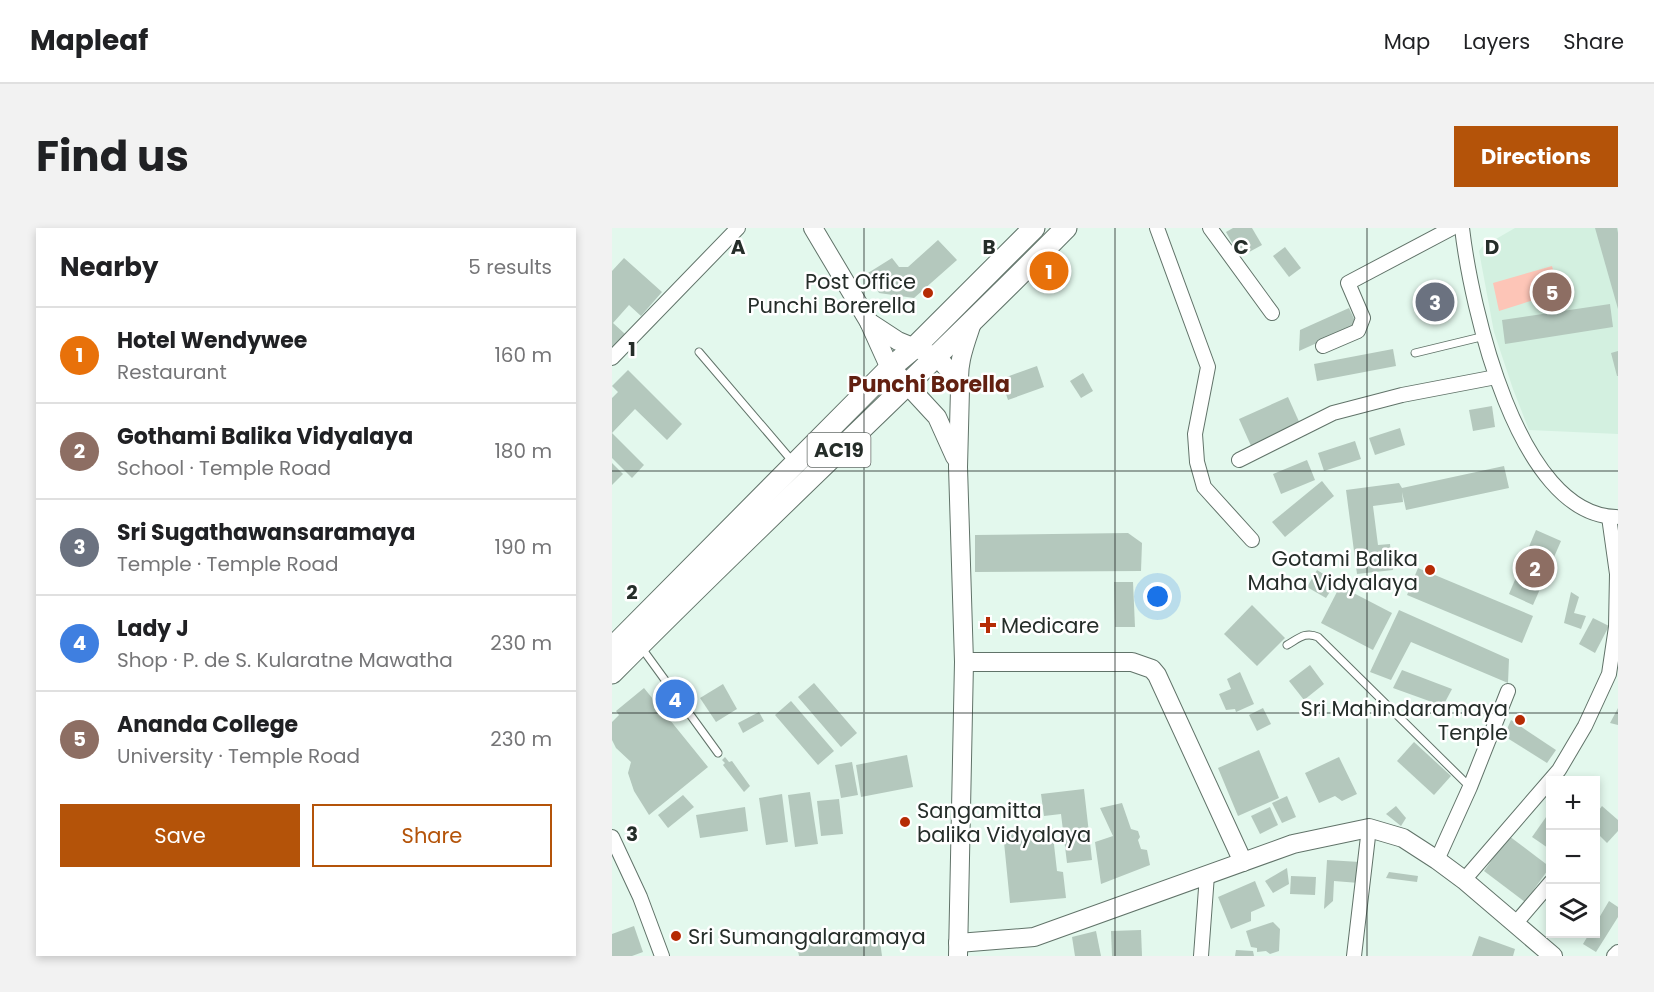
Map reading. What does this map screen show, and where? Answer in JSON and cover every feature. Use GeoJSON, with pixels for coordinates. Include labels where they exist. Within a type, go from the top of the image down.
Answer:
{"type":"FeatureCollection","features":[{"type":"Feature","properties":{"kind":"main road"},"geometry":{"type":"LineString","coordinates":[[813,228],[869,322],[890,368],[937,417],[953,448],[958,467]]}},
{"type":"Feature","properties":{"kind":"main road","name":"AC19"},"geometry":{"type":"LineString","coordinates":[[612,648],[890,368],[914,348],[1034,228]]}},
{"type":"Feature","properties":{"kind":"main road","name":"AC19"},"geometry":{"type":"LineString","coordinates":[[612,673],[692,592],[972,323],[1066,228]]}},
{"type":"Feature","properties":{"kind":"main road"},"geometry":{"type":"LineString","coordinates":[[869,322],[898,341],[937,357],[959,381]]}},
{"type":"Feature","properties":{"kind":"main road"},"geometry":{"type":"LineString","coordinates":[[972,323],[962,356],[959,381],[958,467],[964,662],[958,950],[1034,937],[1293,844],[1369,828],[1403,838],[1437,860],[1464,880],[1553,956]]}},
{"type":"Feature","properties":{"kind":"main road"},"geometry":{"type":"LineString","coordinates":[[964,662],[1132,662],[1152,669],[1157,675],[1243,862]]}},
{"type":"Feature","properties":{"kind":"street"},"geometry":{"type":"LineString","coordinates":[[612,358],[738,228]]}},
{"type":"Feature","properties":{"kind":"street"},"geometry":{"type":"LineString","coordinates":[[1157,228],[1208,367],[1195,434],[1197,462],[1204,487],[1252,540]]}},
{"type":"Feature","properties":{"kind":"street"},"geometry":{"type":"LineString","coordinates":[[1210,228],[1272,313]]}},
{"type":"Feature","properties":{"kind":"street"},"geometry":{"type":"LineString","coordinates":[[1323,346],[1358,331],[1363,318],[1348,283],[1452,228]]}},
{"type":"Feature","properties":{"kind":"street"},"geometry":{"type":"LineString","coordinates":[[1462,228],[1466,262],[1496,377],[1521,438],[1548,480],[1575,505],[1613,517],[1617,574],[1616,627],[1609,674],[1585,726],[1559,770],[1464,880]]}},
{"type":"Feature","properties":{"kind":"street"},"geometry":{"type":"LineString","coordinates":[[1239,460],[1333,413],[1402,395],[1496,377]]}},
{"type":"Feature","properties":{"kind":"street"},"geometry":{"type":"LineString","coordinates":[[1437,860],[1470,787],[1508,691]]}},
{"type":"Feature","properties":{"kind":"street"},"geometry":{"type":"LineString","coordinates":[[1354,956],[1369,828]]}},
{"type":"Feature","properties":{"kind":"street"},"geometry":{"type":"LineString","coordinates":[[612,837],[640,897],[662,956]]}},
{"type":"Feature","properties":{"kind":"street"},"geometry":{"type":"LineString","coordinates":[[1202,956],[1207,875]]}},
{"type":"Feature","properties":{"kind":"street"},"geometry":{"type":"LineString","coordinates":[[1515,924],[1549,884]]}},
{"type":"Feature","properties":{"kind":"street"},"geometry":{"type":"LineString","coordinates":[[1614,956],[1618,952]]}},
{"type":"Feature","properties":{"kind":"lane"},"geometry":{"type":"LineString","coordinates":[[1415,353],[1485,336]]}},
{"type":"Feature","properties":{"kind":"lane"},"geometry":{"type":"LineString","coordinates":[[699,352],[794,464]]}},
{"type":"Feature","properties":{"kind":"lane"},"geometry":{"type":"LineString","coordinates":[[1287,645],[1304,635],[1311,634],[1318,637],[1470,787]]}},
{"type":"Feature","properties":{"kind":"lane"},"geometry":{"type":"LineString","coordinates":[[639,645],[718,753]]}},
{"type":"Feature","properties":{"kind":"shaded area"},"geometry":{"type":"Polygon","coordinates":[[[1515,228],[1618,228],[1618,434],[1529,430],[1494,332],[1479,251],[1515,228]]]}},
{"type":"Feature","properties":{"kind":"shaded area"},"geometry":{"type":"Polygon","coordinates":[[[1552,266],[1559,292],[1499,311],[1493,283],[1552,266]]]}},
{"type":"Feature","properties":{"kind":"building"},"geometry":{"type":"Polygon","coordinates":[[[1233,228],[1252,228],[1262,245],[1240,257],[1226,232],[1233,228]]]}},
{"type":"Feature","properties":{"kind":"building"},"geometry":{"type":"Polygon","coordinates":[[[1595,228],[1617,228],[1618,309],[1595,228]]]}},
{"type":"Feature","properties":{"kind":"building"},"geometry":{"type":"Polygon","coordinates":[[[938,240],[957,260],[914,298],[879,293],[868,273],[892,258],[899,267],[908,267],[938,240]]]}},
{"type":"Feature","properties":{"kind":"building"},"geometry":{"type":"Polygon","coordinates":[[[1285,247],[1301,268],[1289,277],[1273,256],[1285,247]]]}},
{"type":"Feature","properties":{"kind":"building"},"geometry":{"type":"Polygon","coordinates":[[[624,258],[662,292],[641,316],[629,305],[613,323],[625,334],[612,348],[612,271],[624,258]]]}},
{"type":"Feature","properties":{"kind":"building"},"geometry":{"type":"Polygon","coordinates":[[[1449,287],[1454,308],[1421,317],[1416,295],[1449,287]]]}},
{"type":"Feature","properties":{"kind":"building"},"geometry":{"type":"Polygon","coordinates":[[[1610,304],[1613,327],[1505,344],[1502,320],[1610,304]]]}},
{"type":"Feature","properties":{"kind":"building"},"geometry":{"type":"Polygon","coordinates":[[[1349,308],[1357,325],[1299,351],[1300,330],[1349,308]]]}},
{"type":"Feature","properties":{"kind":"building"},"geometry":{"type":"Polygon","coordinates":[[[1393,349],[1396,366],[1317,381],[1314,364],[1393,349]]]}},
{"type":"Feature","properties":{"kind":"building"},"geometry":{"type":"Polygon","coordinates":[[[1618,351],[1618,376],[1617,376],[1611,353],[1618,351]]]}},
{"type":"Feature","properties":{"kind":"building"},"geometry":{"type":"Polygon","coordinates":[[[1037,366],[1044,387],[1008,400],[1001,379],[1037,366]]]}},
{"type":"Feature","properties":{"kind":"building"},"geometry":{"type":"Polygon","coordinates":[[[628,370],[682,424],[667,440],[635,409],[612,433],[612,398],[618,392],[612,386],[628,370]]]}},
{"type":"Feature","properties":{"kind":"building"},"geometry":{"type":"Polygon","coordinates":[[[1083,373],[1093,391],[1081,398],[1070,381],[1083,373]]]}},
{"type":"Feature","properties":{"kind":"building"},"geometry":{"type":"Polygon","coordinates":[[[1288,397],[1301,426],[1252,448],[1239,419],[1288,397]]]}},
{"type":"Feature","properties":{"kind":"building"},"geometry":{"type":"Polygon","coordinates":[[[1492,406],[1495,427],[1473,431],[1469,410],[1492,406]]]}},
{"type":"Feature","properties":{"kind":"building"},"geometry":{"type":"Polygon","coordinates":[[[1400,428],[1405,445],[1375,455],[1369,438],[1400,428]]]}},
{"type":"Feature","properties":{"kind":"building"},"geometry":{"type":"Polygon","coordinates":[[[612,433],[644,465],[632,478],[612,458],[612,433]]]}},
{"type":"Feature","properties":{"kind":"building"},"geometry":{"type":"Polygon","coordinates":[[[1355,441],[1361,459],[1324,471],[1318,453],[1355,441]]]}},
{"type":"Feature","properties":{"kind":"building"},"geometry":{"type":"Polygon","coordinates":[[[1307,460],[1315,480],[1281,494],[1273,474],[1307,460]]]}},
{"type":"Feature","properties":{"kind":"building"},"geometry":{"type":"Polygon","coordinates":[[[612,463],[623,474],[612,485],[612,463]]]}},
{"type":"Feature","properties":{"kind":"building"},"geometry":{"type":"Polygon","coordinates":[[[1504,466],[1509,488],[1406,510],[1402,492],[1403,502],[1373,506],[1378,545],[1390,544],[1393,570],[1357,574],[1346,490],[1399,483],[1402,488],[1504,466]]]}},
{"type":"Feature","properties":{"kind":"building"},"geometry":{"type":"Polygon","coordinates":[[[1322,481],[1334,496],[1285,537],[1272,522],[1322,481]]]}},
{"type":"Feature","properties":{"kind":"building"},"geometry":{"type":"Polygon","coordinates":[[[1536,530],[1561,541],[1533,605],[1509,594],[1536,530]]]}},
{"type":"Feature","properties":{"kind":"building"},"geometry":{"type":"Polygon","coordinates":[[[1128,533],[1142,543],[1141,571],[975,572],[975,535],[1128,533]]]}},
{"type":"Feature","properties":{"kind":"building"},"geometry":{"type":"Polygon","coordinates":[[[1418,568],[1533,616],[1522,643],[1407,595],[1418,568]]]}},
{"type":"Feature","properties":{"kind":"building"},"geometry":{"type":"Polygon","coordinates":[[[1317,570],[1336,582],[1326,598],[1307,587],[1317,570]]]}},
{"type":"Feature","properties":{"kind":"building"},"geometry":{"type":"Polygon","coordinates":[[[1114,582],[1133,582],[1135,627],[1115,627],[1114,582]]]}},
{"type":"Feature","properties":{"kind":"building"},"geometry":{"type":"Polygon","coordinates":[[[1340,586],[1392,613],[1373,650],[1321,623],[1340,586]]]}},
{"type":"Feature","properties":{"kind":"building"},"geometry":{"type":"Polygon","coordinates":[[[1571,592],[1579,597],[1574,613],[1586,616],[1581,629],[1564,623],[1571,592]]]}},
{"type":"Feature","properties":{"kind":"building"},"geometry":{"type":"Polygon","coordinates":[[[1252,605],[1285,638],[1257,666],[1224,634],[1252,605]]]}},
{"type":"Feature","properties":{"kind":"building"},"geometry":{"type":"Polygon","coordinates":[[[1399,610],[1509,659],[1508,683],[1411,642],[1391,680],[1370,672],[1399,610]]]}},
{"type":"Feature","properties":{"kind":"building"},"geometry":{"type":"Polygon","coordinates":[[[1593,618],[1609,626],[1595,653],[1579,644],[1593,618]]]}},
{"type":"Feature","properties":{"kind":"building"},"geometry":{"type":"Polygon","coordinates":[[[1310,665],[1324,684],[1304,700],[1289,681],[1310,665]]]}},
{"type":"Feature","properties":{"kind":"building"},"geometry":{"type":"Polygon","coordinates":[[[1402,670],[1452,689],[1443,706],[1393,688],[1402,670]]]}},
{"type":"Feature","properties":{"kind":"building"},"geometry":{"type":"Polygon","coordinates":[[[1240,672],[1254,704],[1236,712],[1235,709],[1226,710],[1219,694],[1231,689],[1227,679],[1240,672]]]}},
{"type":"Feature","properties":{"kind":"building"},"geometry":{"type":"Polygon","coordinates":[[[814,683],[857,733],[841,747],[798,697],[814,683]]]}},
{"type":"Feature","properties":{"kind":"building"},"geometry":{"type":"Polygon","coordinates":[[[723,684],[737,709],[716,722],[700,698],[723,684]]]}},
{"type":"Feature","properties":{"kind":"building"},"geometry":{"type":"Polygon","coordinates":[[[644,688],[708,767],[649,815],[634,791],[628,773],[631,762],[616,748],[612,740],[612,722],[619,715],[616,711],[644,688]]]}},
{"type":"Feature","properties":{"kind":"building"},"geometry":{"type":"Polygon","coordinates":[[[791,701],[834,751],[818,765],[775,715],[791,701]]]}},
{"type":"Feature","properties":{"kind":"building"},"geometry":{"type":"Polygon","coordinates":[[[1263,708],[1271,724],[1257,731],[1249,715],[1263,708]]]}},
{"type":"Feature","properties":{"kind":"building"},"geometry":{"type":"Polygon","coordinates":[[[1618,708],[1618,725],[1610,723],[1618,708]]]}},
{"type":"Feature","properties":{"kind":"building"},"geometry":{"type":"Polygon","coordinates":[[[759,712],[764,721],[743,733],[738,723],[759,712]]]}},
{"type":"Feature","properties":{"kind":"building"},"geometry":{"type":"Polygon","coordinates":[[[1511,720],[1556,750],[1547,763],[1504,736],[1511,720]]]}},
{"type":"Feature","properties":{"kind":"building"},"geometry":{"type":"Polygon","coordinates":[[[1414,742],[1451,776],[1434,795],[1397,761],[1414,742]]]}},
{"type":"Feature","properties":{"kind":"building"},"geometry":{"type":"Polygon","coordinates":[[[1259,750],[1279,798],[1238,816],[1218,768],[1259,750]]]}},
{"type":"Feature","properties":{"kind":"building"},"geometry":{"type":"Polygon","coordinates":[[[907,755],[913,787],[861,797],[856,765],[907,755]]]}},
{"type":"Feature","properties":{"kind":"building"},"geometry":{"type":"Polygon","coordinates":[[[725,757],[729,762],[732,761],[750,786],[744,792],[723,765],[725,763],[722,760],[725,757]]]}},
{"type":"Feature","properties":{"kind":"building"},"geometry":{"type":"Polygon","coordinates":[[[1339,757],[1357,794],[1342,801],[1335,796],[1319,803],[1305,773],[1339,757]]]}},
{"type":"Feature","properties":{"kind":"building"},"geometry":{"type":"Polygon","coordinates":[[[852,762],[858,795],[841,798],[835,765],[852,762]]]}},
{"type":"Feature","properties":{"kind":"building"},"geometry":{"type":"Polygon","coordinates":[[[1084,789],[1092,860],[1067,863],[1061,814],[1044,816],[1041,794],[1084,789]]]}},
{"type":"Feature","properties":{"kind":"building"},"geometry":{"type":"Polygon","coordinates":[[[810,792],[818,844],[795,847],[788,795],[810,792]]]}},
{"type":"Feature","properties":{"kind":"building"},"geometry":{"type":"Polygon","coordinates":[[[782,794],[788,842],[766,845],[759,798],[782,794]]]}},
{"type":"Feature","properties":{"kind":"building"},"geometry":{"type":"Polygon","coordinates":[[[683,795],[694,807],[668,828],[658,815],[683,795]]]}},
{"type":"Feature","properties":{"kind":"building"},"geometry":{"type":"Polygon","coordinates":[[[1287,796],[1296,817],[1282,823],[1272,803],[1287,796]]]}},
{"type":"Feature","properties":{"kind":"building"},"geometry":{"type":"Polygon","coordinates":[[[839,799],[843,834],[821,836],[817,801],[839,799]]]}},
{"type":"Feature","properties":{"kind":"building"},"geometry":{"type":"Polygon","coordinates":[[[1122,803],[1131,829],[1138,831],[1141,849],[1147,850],[1150,865],[1101,884],[1095,842],[1113,836],[1100,808],[1122,803]]]}},
{"type":"Feature","properties":{"kind":"building"},"geometry":{"type":"Polygon","coordinates":[[[1396,806],[1406,818],[1401,826],[1386,814],[1396,806]]]}},
{"type":"Feature","properties":{"kind":"building"},"geometry":{"type":"Polygon","coordinates":[[[1602,806],[1618,820],[1618,831],[1607,843],[1600,836],[1600,809],[1602,806]]]}},
{"type":"Feature","properties":{"kind":"building"},"geometry":{"type":"Polygon","coordinates":[[[745,807],[748,831],[700,838],[696,815],[745,807]]]}},
{"type":"Feature","properties":{"kind":"building"},"geometry":{"type":"Polygon","coordinates":[[[1270,807],[1278,825],[1260,834],[1251,816],[1270,807]]]}},
{"type":"Feature","properties":{"kind":"building"},"geometry":{"type":"Polygon","coordinates":[[[1546,817],[1546,847],[1532,837],[1546,817]]]}},
{"type":"Feature","properties":{"kind":"building"},"geometry":{"type":"Polygon","coordinates":[[[1052,827],[1057,871],[1063,872],[1066,898],[1010,903],[1003,832],[1052,827]]]}},
{"type":"Feature","properties":{"kind":"building"},"geometry":{"type":"Polygon","coordinates":[[[1509,836],[1546,864],[1546,873],[1525,902],[1484,871],[1509,836]]]}},
{"type":"Feature","properties":{"kind":"building"},"geometry":{"type":"Polygon","coordinates":[[[1327,860],[1360,862],[1359,883],[1334,881],[1333,901],[1324,909],[1327,860]]]}},
{"type":"Feature","properties":{"kind":"building"},"geometry":{"type":"Polygon","coordinates":[[[1287,868],[1289,884],[1273,893],[1265,881],[1287,868]]]}},
{"type":"Feature","properties":{"kind":"building"},"geometry":{"type":"Polygon","coordinates":[[[1389,872],[1418,876],[1417,882],[1386,878],[1389,872]]]}},
{"type":"Feature","properties":{"kind":"building"},"geometry":{"type":"Polygon","coordinates":[[[1291,876],[1316,877],[1315,895],[1290,894],[1291,876]]]}},
{"type":"Feature","properties":{"kind":"building"},"geometry":{"type":"Polygon","coordinates":[[[1255,881],[1265,906],[1251,912],[1251,921],[1231,929],[1218,897],[1255,881]]]}},
{"type":"Feature","properties":{"kind":"building"},"geometry":{"type":"Polygon","coordinates":[[[1609,901],[1618,907],[1618,917],[1596,952],[1583,944],[1587,938],[1600,938],[1600,916],[1609,901]]]}},
{"type":"Feature","properties":{"kind":"building"},"geometry":{"type":"Polygon","coordinates":[[[1273,922],[1280,929],[1279,951],[1270,954],[1266,951],[1257,952],[1257,948],[1251,947],[1246,931],[1273,922]]]}},
{"type":"Feature","properties":{"kind":"building"},"geometry":{"type":"Polygon","coordinates":[[[634,926],[643,952],[632,956],[612,956],[612,934],[634,926]]]}},
{"type":"Feature","properties":{"kind":"building"},"geometry":{"type":"Polygon","coordinates":[[[1141,930],[1142,956],[1112,956],[1111,931],[1141,930]]]}},
{"type":"Feature","properties":{"kind":"building"},"geometry":{"type":"Polygon","coordinates":[[[1096,931],[1101,956],[1075,956],[1072,937],[1096,931]]]}},
{"type":"Feature","properties":{"kind":"building"},"geometry":{"type":"Polygon","coordinates":[[[879,934],[882,956],[799,956],[797,946],[879,934]]]}},
{"type":"Feature","properties":{"kind":"building"},"geometry":{"type":"Polygon","coordinates":[[[1479,936],[1515,949],[1513,956],[1472,956],[1479,936]]]}},
{"type":"Feature","properties":{"kind":"building"},"geometry":{"type":"Polygon","coordinates":[[[1236,950],[1253,951],[1254,956],[1235,956],[1236,950]]]}},
{"type":"Feature","properties":{"kind":"place","name":"Hotel Wendywee"},"geometry":{"type":"Point","coordinates":[1049,271]}},
{"type":"Feature","properties":{"kind":"place","name":"Ananda College"},"geometry":{"type":"Point","coordinates":[1552,292]}},
{"type":"Feature","properties":{"kind":"place","name":"Post Office Punchi Borerella"},"geometry":{"type":"Point","coordinates":[928,293]}},
{"type":"Feature","properties":{"kind":"place","name":"Sri Sugathawansaramaya"},"geometry":{"type":"Point","coordinates":[1435,302]}},
{"type":"Feature","properties":{"kind":"place","name":"Gothami Balika Vidyalaya"},"geometry":{"type":"Point","coordinates":[1535,568]}},
{"type":"Feature","properties":{"kind":"place","name":"Gotami Balika Maha Vidyalaya"},"geometry":{"type":"Point","coordinates":[1430,570]}},
{"type":"Feature","properties":{"kind":"place","name":"Medicare"},"geometry":{"type":"Point","coordinates":[988,625]}},
{"type":"Feature","properties":{"kind":"place","name":"Lady J"},"geometry":{"type":"Point","coordinates":[675,699]}},
{"type":"Feature","properties":{"kind":"place","name":"Sri Mahindaramaya Tenple"},"geometry":{"type":"Point","coordinates":[1520,720]}},
{"type":"Feature","properties":{"kind":"place","name":"Sangamitta balika Vidyalaya"},"geometry":{"type":"Point","coordinates":[905,822]}},
{"type":"Feature","properties":{"kind":"place","name":"Sri Sumangalaramaya"},"geometry":{"type":"Point","coordinates":[676,936]}},
{"type":"Feature","properties":{"kind":"district","name":"Punchi Borella"},"geometry":{"type":"Point","coordinates":[929,384]}}]}
